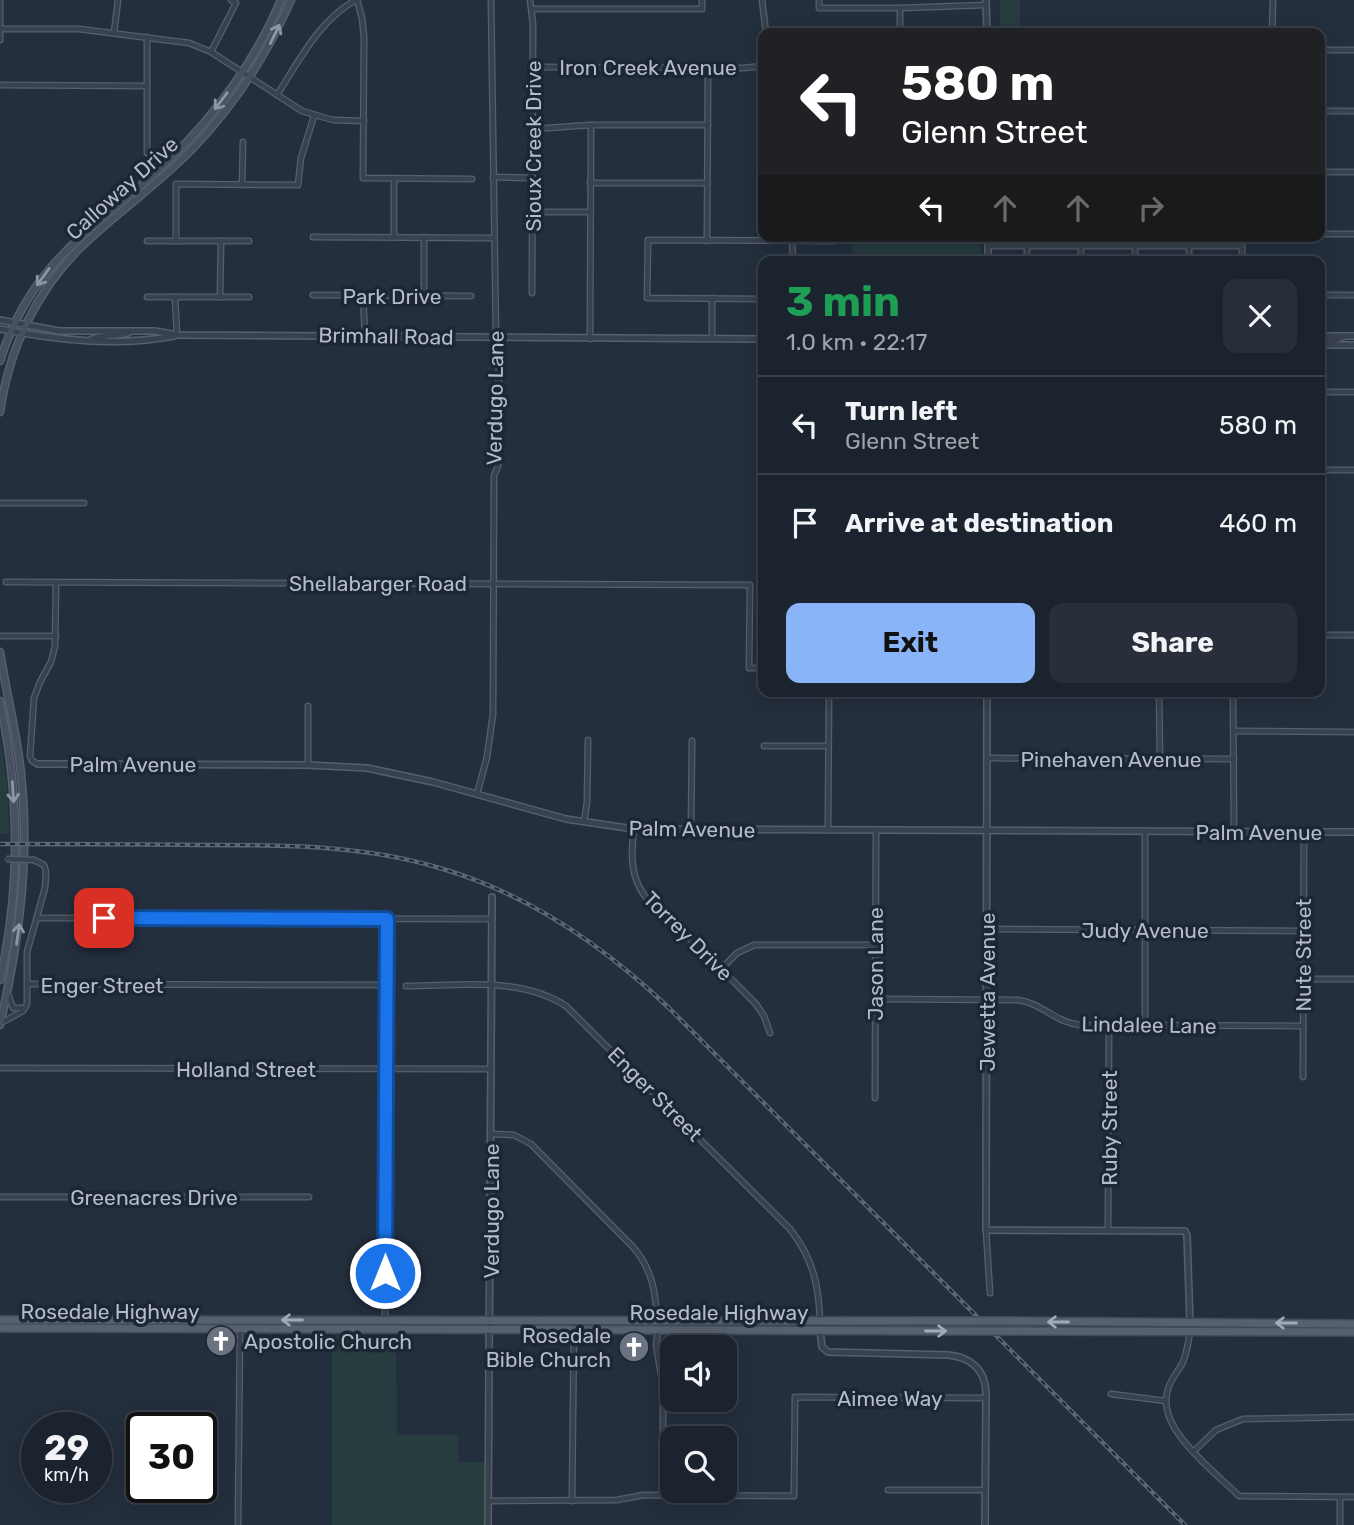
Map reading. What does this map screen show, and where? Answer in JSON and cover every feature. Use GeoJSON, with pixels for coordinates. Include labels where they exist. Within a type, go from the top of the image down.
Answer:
{"type":"FeatureCollection","features":[{"type":"Feature","properties":{"kind":"main road","name":"Calloway Drive"},"geometry":{"type":"LineString","coordinates":[[0,361],[15,323],[50,268],[91,226],[185,144],[214,111],[241,72],[281,0]]}},
{"type":"Feature","properties":{"kind":"main road","name":"Calloway Drive"},"geometry":{"type":"LineString","coordinates":[[0,412],[8,369],[21,333],[44,293],[66,263],[95,234],[190,151],[225,112],[250,78],[273,39],[291,0]]}},
{"type":"Feature","properties":{"kind":"main road"},"geometry":{"type":"LineString","coordinates":[[95,234],[98,227],[113,213],[115,206]]}},
{"type":"Feature","properties":{"kind":"main road"},"geometry":{"type":"LineString","coordinates":[[66,263],[67,256],[88,234],[91,226]]}},
{"type":"Feature","properties":{"kind":"main road"},"geometry":{"type":"LineString","coordinates":[[0,652],[18,747],[25,825],[21,914],[0,1024]]}},
{"type":"Feature","properties":{"kind":"main road"},"geometry":{"type":"LineString","coordinates":[[0,701],[12,775],[15,835],[12,900],[0,980]]}},
{"type":"Feature","properties":{"kind":"main road","name":"Rosedale Highway"},"geometry":{"type":"LineString","coordinates":[[0,1320],[240,1329],[403,1329],[574,1321],[763,1330],[1321,1332],[1354,1328]]}},
{"type":"Feature","properties":{"kind":"main road","name":"Rosedale Highway"},"geometry":{"type":"LineString","coordinates":[[0,1328],[102,1328],[145,1324],[204,1324],[233,1320],[439,1320],[574,1329],[617,1329],[721,1321],[1252,1323],[1354,1328]]}},
{"type":"Feature","properties":{"kind":"main road"},"geometry":{"type":"LineString","coordinates":[[318,1329],[334,1325],[378,1325],[385,1320]]}},
{"type":"Feature","properties":{"kind":"main road"},"geometry":{"type":"LineString","coordinates":[[403,1329],[405,1325],[428,1325],[439,1320]]}},
{"type":"Feature","properties":{"kind":"main road"},"geometry":{"type":"LineString","coordinates":[[763,1330],[773,1327],[814,1326],[820,1321]]}},
{"type":"Feature","properties":{"kind":"main road"},"geometry":{"type":"LineString","coordinates":[[820,1330],[829,1325],[894,1325],[912,1321]]}},
{"type":"Feature","properties":{"kind":"main road"},"geometry":{"type":"LineString","coordinates":[[1088,1331],[1110,1327],[1183,1328],[1190,1323]]}},
{"type":"Feature","properties":{"kind":"main road"},"geometry":{"type":"LineString","coordinates":[[1190,1332],[1197,1326],[1240,1326],[1252,1323]]}},
{"type":"Feature","properties":{"kind":"street"},"geometry":{"type":"LineString","coordinates":[[114,33],[118,0]]}},
{"type":"Feature","properties":{"kind":"street"},"geometry":{"type":"LineString","coordinates":[[277,95],[324,24],[339,10],[356,0],[363,27],[363,178],[472,179]]}},
{"type":"Feature","properties":{"kind":"street","name":"Verdugo Lane"},"geometry":{"type":"LineString","coordinates":[[477,794],[492,730],[494,476],[498,466],[499,347],[496,337],[493,237],[491,0]]}},
{"type":"Feature","properties":{"kind":"street","name":"Sioux Creek Drive"},"geometry":{"type":"LineString","coordinates":[[530,0],[533,67],[532,293]]}},
{"type":"Feature","properties":{"kind":"street"},"geometry":{"type":"LineString","coordinates":[[642,9],[643,0]]}},
{"type":"Feature","properties":{"kind":"street"},"geometry":{"type":"LineString","coordinates":[[532,9],[702,9],[702,0]]}},
{"type":"Feature","properties":{"kind":"street"},"geometry":{"type":"LineString","coordinates":[[762,0],[765,28]]}},
{"type":"Feature","properties":{"kind":"street"},"geometry":{"type":"LineString","coordinates":[[819,0],[819,8],[900,8],[986,2],[987,28]]}},
{"type":"Feature","properties":{"kind":"street"},"geometry":{"type":"LineString","coordinates":[[1272,28],[1273,0]]}},
{"type":"Feature","properties":{"kind":"street"},"geometry":{"type":"LineString","coordinates":[[211,52],[234,1]]}},
{"type":"Feature","properties":{"kind":"street"},"geometry":{"type":"LineString","coordinates":[[0,2],[0,40]]}},
{"type":"Feature","properties":{"kind":"street"},"geometry":{"type":"LineString","coordinates":[[900,8],[900,28]]}},
{"type":"Feature","properties":{"kind":"street"},"geometry":{"type":"LineString","coordinates":[[1,29],[79,29],[189,43],[211,52],[314,116],[363,121]]}},
{"type":"Feature","properties":{"kind":"street"},"geometry":{"type":"LineString","coordinates":[[147,37],[147,153]]}},
{"type":"Feature","properties":{"kind":"street"},"geometry":{"type":"LineString","coordinates":[[1325,50],[1354,50]]}},
{"type":"Feature","properties":{"kind":"street","name":"Iron Creek Avenue"},"geometry":{"type":"LineString","coordinates":[[533,67],[758,66]]}},
{"type":"Feature","properties":{"kind":"street"},"geometry":{"type":"LineString","coordinates":[[707,241],[708,68]]}},
{"type":"Feature","properties":{"kind":"street"},"geometry":{"type":"LineString","coordinates":[[0,85],[147,86]]}},
{"type":"Feature","properties":{"kind":"street"},"geometry":{"type":"LineString","coordinates":[[1325,111],[1354,111]]}},
{"type":"Feature","properties":{"kind":"street"},"geometry":{"type":"LineString","coordinates":[[176,241],[176,184],[298,185],[300,158],[314,116]]}},
{"type":"Feature","properties":{"kind":"street"},"geometry":{"type":"LineString","coordinates":[[533,129],[591,125],[708,125]]}},
{"type":"Feature","properties":{"kind":"street"},"geometry":{"type":"LineString","coordinates":[[590,339],[591,125]]}},
{"type":"Feature","properties":{"kind":"street"},"geometry":{"type":"LineString","coordinates":[[243,142],[243,185]]}},
{"type":"Feature","properties":{"kind":"street"},"geometry":{"type":"LineString","coordinates":[[1325,172],[1354,173]]}},
{"type":"Feature","properties":{"kind":"street"},"geometry":{"type":"LineString","coordinates":[[493,177],[533,178]]}},
{"type":"Feature","properties":{"kind":"street"},"geometry":{"type":"LineString","coordinates":[[394,178],[394,237]]}},
{"type":"Feature","properties":{"kind":"street"},"geometry":{"type":"LineString","coordinates":[[590,183],[707,183]]}},
{"type":"Feature","properties":{"kind":"street"},"geometry":{"type":"LineString","coordinates":[[533,212],[590,212]]}},
{"type":"Feature","properties":{"kind":"street"},"geometry":{"type":"LineString","coordinates":[[1325,234],[1354,234]]}},
{"type":"Feature","properties":{"kind":"street"},"geometry":{"type":"LineString","coordinates":[[313,237],[493,237]]}},
{"type":"Feature","properties":{"kind":"street"},"geometry":{"type":"LineString","coordinates":[[424,237],[424,296]]}},
{"type":"Feature","properties":{"kind":"street"},"geometry":{"type":"LineString","coordinates":[[758,239],[648,240],[648,298],[758,299]]}},
{"type":"Feature","properties":{"kind":"street"},"geometry":{"type":"LineString","coordinates":[[147,241],[249,241]]}},
{"type":"Feature","properties":{"kind":"street"},"geometry":{"type":"LineString","coordinates":[[220,297],[221,241]]}},
{"type":"Feature","properties":{"kind":"street"},"geometry":{"type":"LineString","coordinates":[[988,242],[988,256]]}},
{"type":"Feature","properties":{"kind":"street"},"geometry":{"type":"LineString","coordinates":[[988,246],[1242,246],[1242,256]]}},
{"type":"Feature","properties":{"kind":"street"},"geometry":{"type":"LineString","coordinates":[[1027,246],[1027,256]]}},
{"type":"Feature","properties":{"kind":"street"},"geometry":{"type":"LineString","coordinates":[[1081,246],[1081,256]]}},
{"type":"Feature","properties":{"kind":"street"},"geometry":{"type":"LineString","coordinates":[[1135,246],[1135,256]]}},
{"type":"Feature","properties":{"kind":"street"},"geometry":{"type":"LineString","coordinates":[[1189,246],[1189,256]]}},
{"type":"Feature","properties":{"kind":"street","name":"Park Drive"},"geometry":{"type":"LineString","coordinates":[[313,295],[471,296]]}},
{"type":"Feature","properties":{"kind":"street"},"geometry":{"type":"LineString","coordinates":[[1325,295],[1354,295]]}},
{"type":"Feature","properties":{"kind":"street"},"geometry":{"type":"LineString","coordinates":[[363,296],[365,336]]}},
{"type":"Feature","properties":{"kind":"street"},"geometry":{"type":"LineString","coordinates":[[147,297],[249,297]]}},
{"type":"Feature","properties":{"kind":"street"},"geometry":{"type":"LineString","coordinates":[[175,297],[177,335]]}},
{"type":"Feature","properties":{"kind":"street"},"geometry":{"type":"LineString","coordinates":[[712,298],[712,339]]}},
{"type":"Feature","properties":{"kind":"street","name":"Brimhall Road"},"geometry":{"type":"LineString","coordinates":[[0,320],[59,331],[155,331],[177,335],[758,339]]}},
{"type":"Feature","properties":{"kind":"street","name":"Brimhall Road"},"geometry":{"type":"LineString","coordinates":[[0,329],[57,339],[89,341],[156,339],[177,335]]}},
{"type":"Feature","properties":{"kind":"street"},"geometry":{"type":"LineString","coordinates":[[89,341],[96,337],[117,337],[134,331]]}},
{"type":"Feature","properties":{"kind":"street"},"geometry":{"type":"LineString","coordinates":[[1325,336],[1354,336]]}},
{"type":"Feature","properties":{"kind":"street"},"geometry":{"type":"LineString","coordinates":[[1325,342],[1346,336]]}},
{"type":"Feature","properties":{"kind":"street"},"geometry":{"type":"LineString","coordinates":[[1325,343],[1354,345]]}},
{"type":"Feature","properties":{"kind":"street"},"geometry":{"type":"LineString","coordinates":[[1325,392],[1354,392]]}},
{"type":"Feature","properties":{"kind":"street"},"geometry":{"type":"LineString","coordinates":[[1325,470],[1354,470]]}},
{"type":"Feature","properties":{"kind":"street"},"geometry":{"type":"LineString","coordinates":[[0,503],[84,503]]}},
{"type":"Feature","properties":{"kind":"street","name":"Shellabarger Road"},"geometry":{"type":"LineString","coordinates":[[6,582],[750,585],[750,668],[758,668]]}},
{"type":"Feature","properties":{"kind":"street"},"geometry":{"type":"LineString","coordinates":[[38,764],[32,761],[30,756],[34,698],[54,654],[56,582]]}},
{"type":"Feature","properties":{"kind":"street"},"geometry":{"type":"LineString","coordinates":[[1325,635],[1354,635]]}},
{"type":"Feature","properties":{"kind":"street"},"geometry":{"type":"LineString","coordinates":[[0,636],[56,636]]}},
{"type":"Feature","properties":{"kind":"street"},"geometry":{"type":"LineString","coordinates":[[828,830],[829,697]]}},
{"type":"Feature","properties":{"kind":"street","name":"Jewetta Avenue"},"geometry":{"type":"LineString","coordinates":[[988,697],[986,1230],[990,1293]]}},
{"type":"Feature","properties":{"kind":"street"},"geometry":{"type":"LineString","coordinates":[[1159,697],[1160,759]]}},
{"type":"Feature","properties":{"kind":"street"},"geometry":{"type":"LineString","coordinates":[[1233,697],[1234,832]]}},
{"type":"Feature","properties":{"kind":"street"},"geometry":{"type":"LineString","coordinates":[[308,706],[308,765]]}},
{"type":"Feature","properties":{"kind":"street"},"geometry":{"type":"LineString","coordinates":[[1234,731],[1354,732]]}},
{"type":"Feature","properties":{"kind":"street"},"geometry":{"type":"LineString","coordinates":[[584,822],[588,740]]}},
{"type":"Feature","properties":{"kind":"street"},"geometry":{"type":"LineString","coordinates":[[691,830],[692,741]]}},
{"type":"Feature","properties":{"kind":"street"},"geometry":{"type":"LineString","coordinates":[[764,746],[828,746]]}},
{"type":"Feature","properties":{"kind":"street","name":"Pinehaven Avenue"},"geometry":{"type":"LineString","coordinates":[[987,758],[1234,759]]}},
{"type":"Feature","properties":{"kind":"street","name":"Palm Avenue"},"geometry":{"type":"LineString","coordinates":[[38,764],[350,767],[392,772],[584,822],[634,829],[1354,832]]}},
{"type":"Feature","properties":{"kind":"street","name":"Torrey Drive"},"geometry":{"type":"LineString","coordinates":[[634,829],[633,870],[642,892],[658,911],[761,1010],[770,1033]]}},
{"type":"Feature","properties":{"kind":"street","name":"Jason Lane"},"geometry":{"type":"LineString","coordinates":[[875,1098],[876,831]]}},
{"type":"Feature","properties":{"kind":"street"},"geometry":{"type":"LineString","coordinates":[[1145,831],[1145,1026]]}},
{"type":"Feature","properties":{"kind":"street","name":"Nute Street"},"geometry":{"type":"LineString","coordinates":[[1303,1077],[1304,832]]}},
{"type":"Feature","properties":{"kind":"street"},"geometry":{"type":"LineString","coordinates":[[3,860],[34,860],[41,862],[46,872],[45,888],[27,952],[25,1008]]}},
{"type":"Feature","properties":{"kind":"street","name":"Verdugo Lane"},"geometry":{"type":"LineString","coordinates":[[488,1525],[492,897]]}},
{"type":"Feature","properties":{"kind":"street"},"geometry":{"type":"LineString","coordinates":[[37,918],[492,919]]}},
{"type":"Feature","properties":{"kind":"street"},"geometry":{"type":"LineString","coordinates":[[385,1320],[387,919]]}},
{"type":"Feature","properties":{"kind":"street","name":"Judy Avenue"},"geometry":{"type":"LineString","coordinates":[[987,929],[1303,930]]}},
{"type":"Feature","properties":{"kind":"street"},"geometry":{"type":"LineString","coordinates":[[721,969],[742,950],[754,945],[875,945]]}},
{"type":"Feature","properties":{"kind":"street"},"geometry":{"type":"LineString","coordinates":[[1303,979],[1354,979]]}},
{"type":"Feature","properties":{"kind":"street","name":"Enger Street"},"geometry":{"type":"LineString","coordinates":[[27,985],[386,985]]}},
{"type":"Feature","properties":{"kind":"street","name":"Enger Street"},"geometry":{"type":"LineString","coordinates":[[406,986],[520,987],[540,992],[575,1013],[790,1229],[803,1247],[815,1275],[820,1321]]}},
{"type":"Feature","properties":{"kind":"street"},"geometry":{"type":"LineString","coordinates":[[8,988],[13,1008],[25,1008]]}},
{"type":"Feature","properties":{"kind":"street","name":"Lindalee Lane"},"geometry":{"type":"LineString","coordinates":[[875,999],[1018,1000],[1031,1002],[1059,1020],[1073,1025],[1303,1026]]}},
{"type":"Feature","properties":{"kind":"street"},"geometry":{"type":"LineString","coordinates":[[0,1024],[25,1008]]}},
{"type":"Feature","properties":{"kind":"street","name":"Ruby Street"},"geometry":{"type":"LineString","coordinates":[[1108,1230],[1109,1026]]}},
{"type":"Feature","properties":{"kind":"street","name":"Holland Street"},"geometry":{"type":"LineString","coordinates":[[0,1068],[491,1069]]}},
{"type":"Feature","properties":{"kind":"street"},"geometry":{"type":"LineString","coordinates":[[491,1133],[514,1135],[531,1144],[633,1247],[644,1262],[652,1278],[656,1297],[656,1345],[663,1385],[663,1426]]}},
{"type":"Feature","properties":{"kind":"street","name":"Greenacres Drive"},"geometry":{"type":"LineString","coordinates":[[0,1197],[309,1197]]}},
{"type":"Feature","properties":{"kind":"street"},"geometry":{"type":"LineString","coordinates":[[986,1230],[1185,1231],[1190,1323]]}},
{"type":"Feature","properties":{"kind":"street"},"geometry":{"type":"LineString","coordinates":[[572,1500],[574,1321]]}},
{"type":"Feature","properties":{"kind":"street"},"geometry":{"type":"LineString","coordinates":[[238,1525],[240,1329]]}},
{"type":"Feature","properties":{"kind":"street"},"geometry":{"type":"LineString","coordinates":[[820,1330],[822,1347],[828,1352],[948,1354],[962,1357],[981,1372],[986,1387],[985,1525]]}},
{"type":"Feature","properties":{"kind":"street"},"geometry":{"type":"LineString","coordinates":[[1190,1332],[1185,1357],[1169,1386],[1166,1401],[1172,1427],[1194,1451],[1239,1496],[1354,1497]]}},
{"type":"Feature","properties":{"kind":"street"},"geometry":{"type":"LineString","coordinates":[[1111,1394],[1166,1401]]}},
{"type":"Feature","properties":{"kind":"street","name":"Aimee Way"},"geometry":{"type":"LineString","coordinates":[[737,1496],[794,1496],[795,1397],[986,1398]]}},
{"type":"Feature","properties":{"kind":"street"},"geometry":{"type":"LineString","coordinates":[[1194,1451],[1216,1430],[1243,1419],[1354,1417]]}},
{"type":"Feature","properties":{"kind":"street"},"geometry":{"type":"LineString","coordinates":[[888,1490],[985,1490]]}},
{"type":"Feature","properties":{"kind":"street"},"geometry":{"type":"LineString","coordinates":[[488,1500],[617,1500],[660,1495]]}},
{"type":"Feature","properties":{"kind":"street"},"geometry":{"type":"LineString","coordinates":[[1340,1497],[1340,1525]]}},
{"type":"Feature","properties":{"kind":"green space"},"geometry":{"type":"Polygon","coordinates":[[[1000,0],[1020,0],[1020,28],[1000,28],[1000,0]]]}},
{"type":"Feature","properties":{"kind":"green space"},"geometry":{"type":"Polygon","coordinates":[[[852,242],[981,242],[981,256],[852,256],[852,242]]]}},
{"type":"Feature","properties":{"kind":"green space"},"geometry":{"type":"Polygon","coordinates":[[[0,736],[7,783],[9,834],[0,834],[0,736]]]}},
{"type":"Feature","properties":{"kind":"green space"},"geometry":{"type":"Polygon","coordinates":[[[332,1335],[396,1336],[397,1435],[458,1435],[458,1462],[488,1462],[488,1525],[332,1525],[332,1335]]]}},
{"type":"Feature","properties":{"kind":"railway"},"geometry":{"type":"LineString","coordinates":[[0,844],[266,845],[355,851],[443,869],[475,880],[536,908],[619,964],[670,1009],[1185,1525]]}},
{"type":"Feature","properties":{"kind":"place","name":"Apostolic Church"},"geometry":{"type":"Point","coordinates":[221,1341]}},
{"type":"Feature","properties":{"kind":"place","name":"Rosedale Bible Church"},"geometry":{"type":"Point","coordinates":[634,1347]}},
{"type":"Feature","properties":{"kind":"route"},"geometry":{"type":"LineString","coordinates":[[104,918],[387,919],[385,1273]]}}]}
